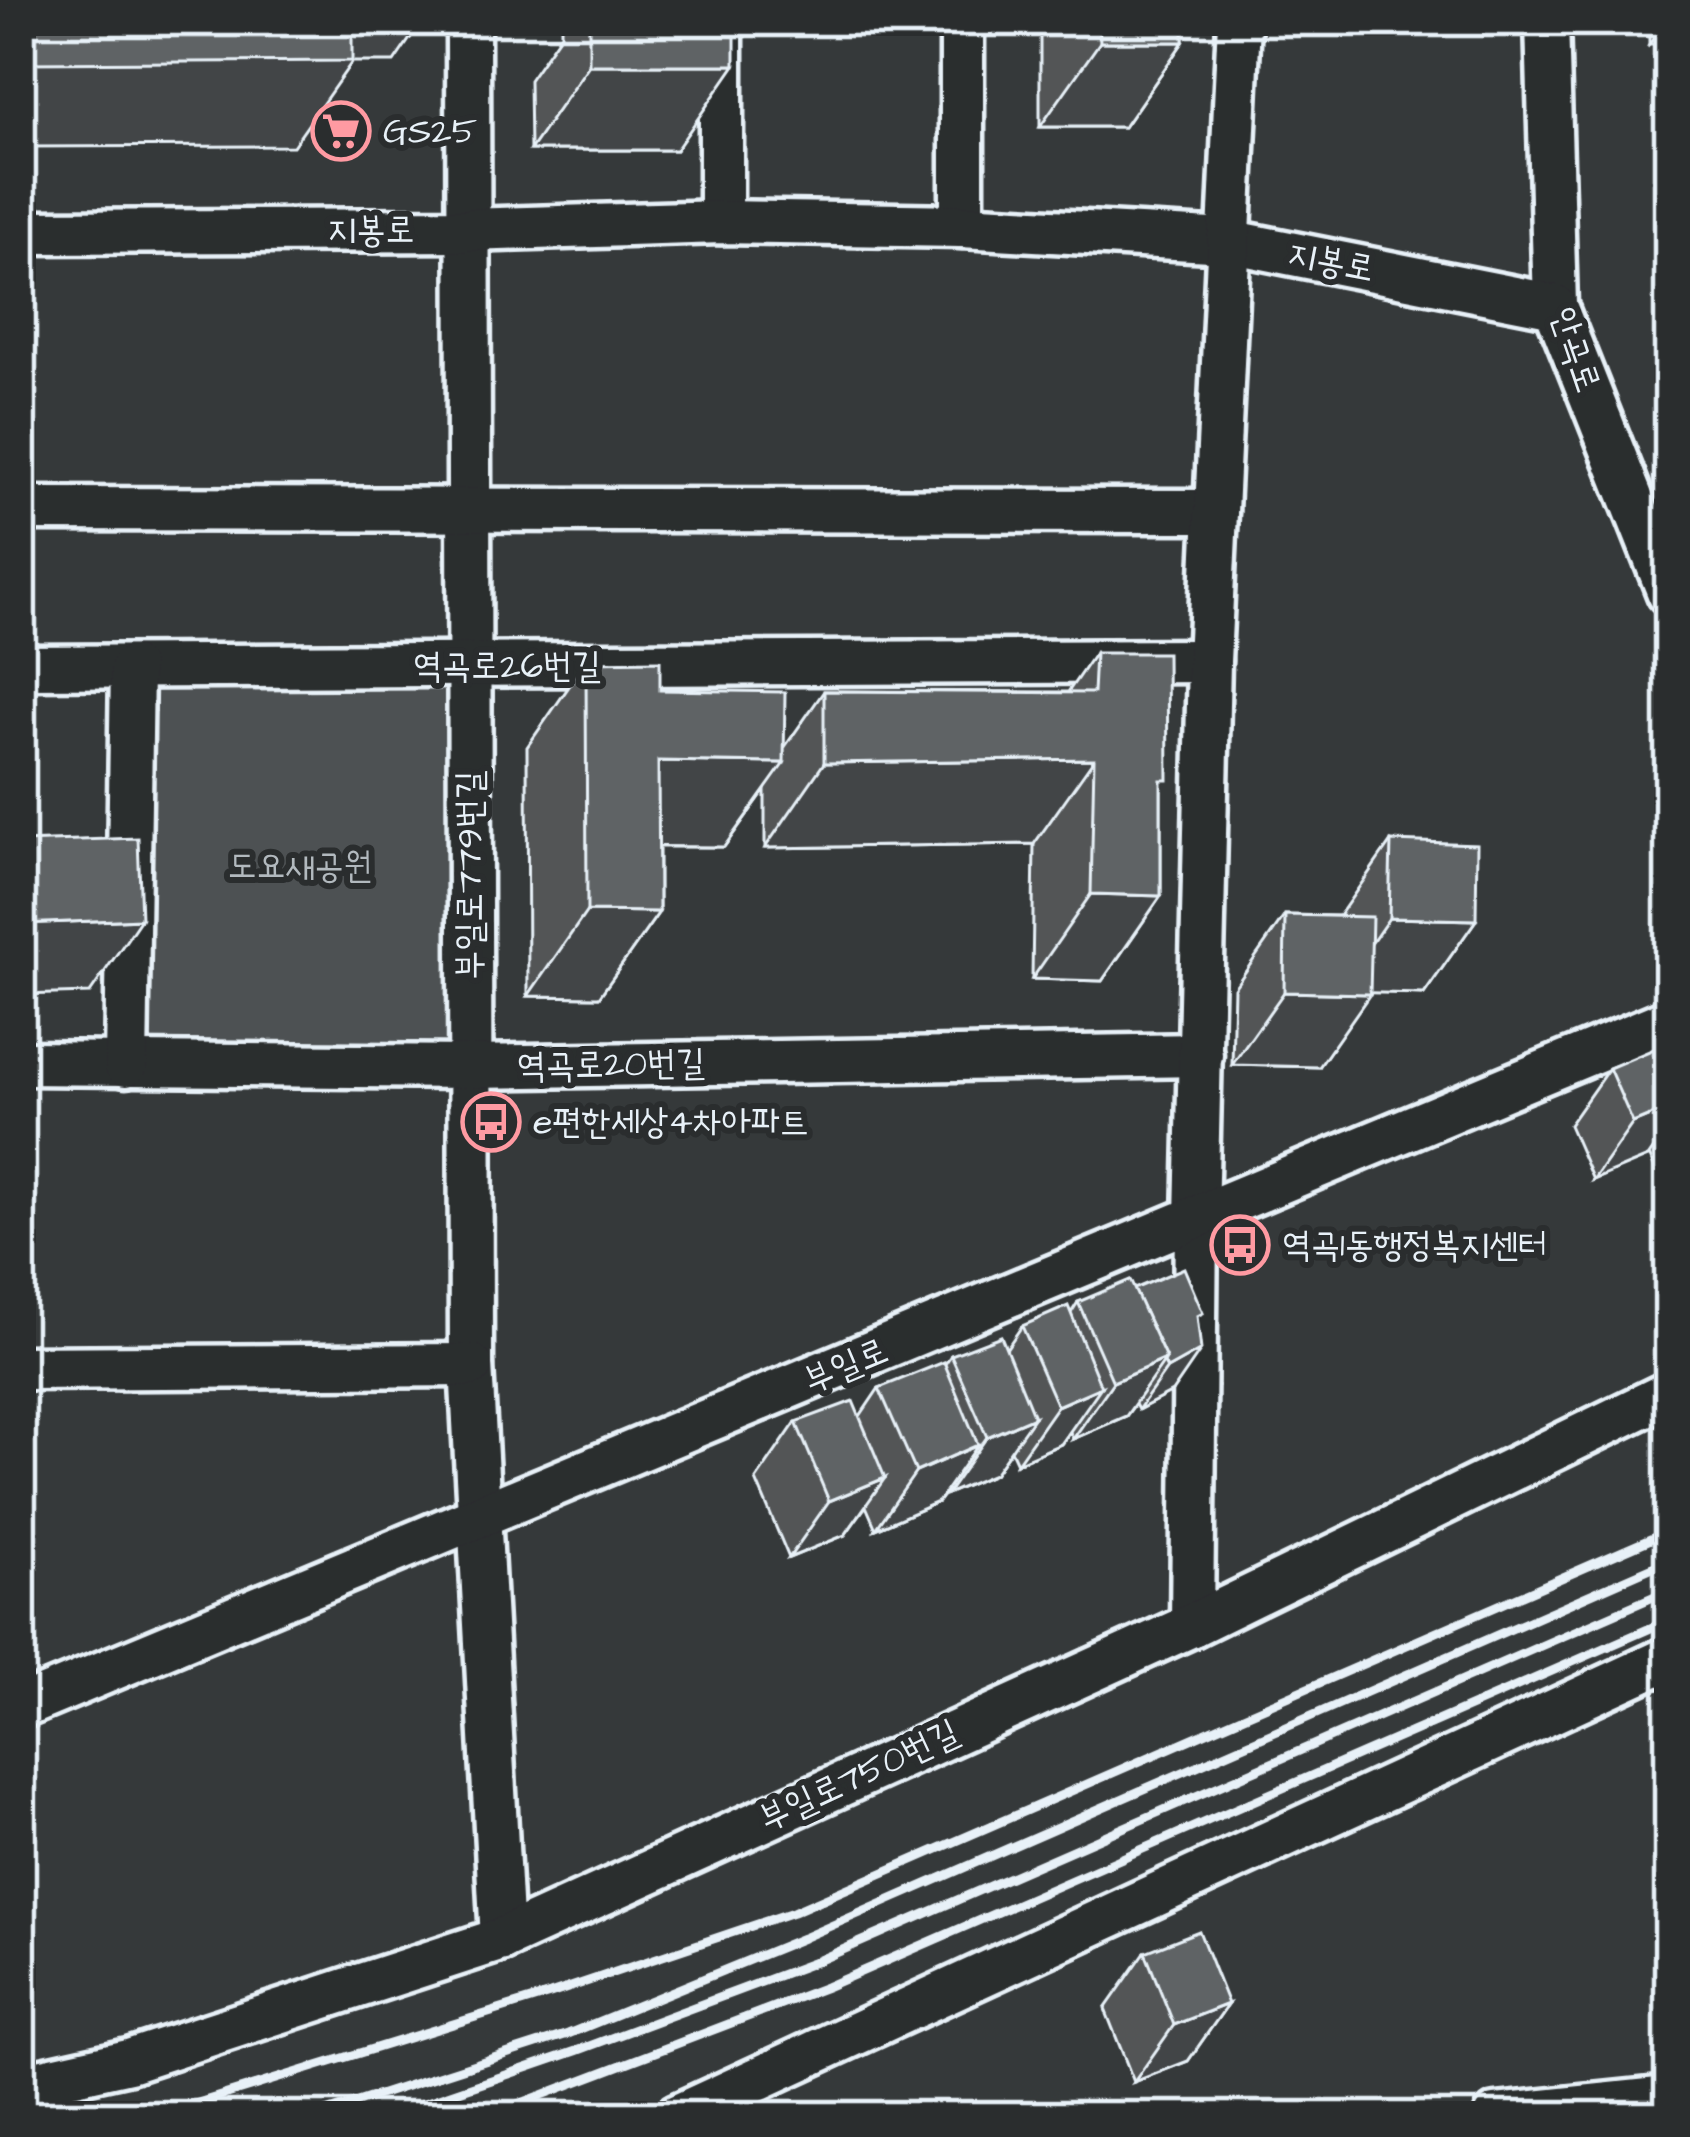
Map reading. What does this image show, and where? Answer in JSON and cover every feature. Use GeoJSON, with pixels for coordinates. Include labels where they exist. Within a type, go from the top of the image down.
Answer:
{"type":"FeatureCollection","features":[{"type":"Feature","properties":{"kind":"street","name":"부일로779번길"},"geometry":{"type":"LineString","coordinates":[[468,21],[471,1365],[502,1940]]}},
{"type":"Feature","properties":{"kind":"street"},"geometry":{"type":"LineString","coordinates":[[721,21],[721,221]]}},
{"type":"Feature","properties":{"kind":"street"},"geometry":{"type":"LineString","coordinates":[[962,21],[962,226]]}},
{"type":"Feature","properties":{"kind":"street"},"geometry":{"type":"LineString","coordinates":[[1192,1625],[1209,661],[1239,21]]}},
{"type":"Feature","properties":{"kind":"street","name":"안곡로"},"geometry":{"type":"LineString","coordinates":[[1547,21],[1555,306],[1669,593]]}},
{"type":"Feature","properties":{"kind":"street","name":"지봉로"},"geometry":{"type":"LineString","coordinates":[[21,232],[466,230],[721,221],[962,226],[1228,242],[1555,306]]}},
{"type":"Feature","properties":{"kind":"street"},"geometry":{"type":"LineString","coordinates":[[21,509],[1216,511]]}},
{"type":"Feature","properties":{"kind":"street","name":"역곡로26번길"},"geometry":{"type":"LineString","coordinates":[[21,668],[1209,661]]}},
{"type":"Feature","properties":{"kind":"street"},"geometry":{"type":"LineString","coordinates":[[126,1065],[132,667]]}},
{"type":"Feature","properties":{"kind":"street","name":"부일로"},"geometry":{"type":"LineString","coordinates":[[21,1707],[1669,1020]]}},
{"type":"Feature","properties":{"kind":"street","name":"역곡로20번길"},"geometry":{"type":"LineString","coordinates":[[21,1063],[470,1067],[1201,1055]]}},
{"type":"Feature","properties":{"kind":"street"},"geometry":{"type":"LineString","coordinates":[[21,1368],[471,1365]]}},
{"type":"Feature","properties":{"kind":"street","name":"부일로750번길"},"geometry":{"type":"LineString","coordinates":[[21,2085],[129,2061],[502,1940],[1192,1625],[1669,1393]]}},
{"type":"Feature","properties":{"kind":"street"},"geometry":{"type":"LineString","coordinates":[[677,2116],[1669,1658]]}},
{"type":"Feature","properties":{"kind":"street"},"geometry":{"type":"LineString","coordinates":[[1496,2116],[1669,2098]]}},
{"type":"Feature","properties":{"kind":"green space","name":"도요새공원"},"geometry":{"type":"Polygon","coordinates":[[[471,666],[470,1067],[126,1065],[132,667],[471,666]]]}},
{"type":"Feature","properties":{"kind":"building"},"geometry":{"type":"Polygon","coordinates":[[[21,21],[352,21],[352,61],[21,63],[21,21]]]}},
{"type":"Feature","properties":{"kind":"building"},"geometry":{"type":"Polygon","coordinates":[[[589,21],[735,21],[735,65],[589,65],[589,21]]]}},
{"type":"Feature","properties":{"kind":"building"},"geometry":{"type":"Polygon","coordinates":[[[1099,21],[1183,21],[1183,42],[1100,42],[1099,21]]]}},
{"type":"Feature","properties":{"kind":"building"},"geometry":{"type":"Polygon","coordinates":[[[1095,653],[1167,653],[1168,780],[1161,780],[1161,896],[1091,894],[1094,759],[824,763],[824,691],[1093,693],[1095,653]]]}},
{"type":"Feature","properties":{"kind":"building"},"geometry":{"type":"Polygon","coordinates":[[[660,661],[660,690],[785,692],[784,763],[658,761],[659,912],[587,911],[586,662],[660,661]]]}},
{"type":"Feature","properties":{"kind":"building"},"geometry":{"type":"Polygon","coordinates":[[[138,838],[141,919],[21,924],[21,842],[138,838]]]}},
{"type":"Feature","properties":{"kind":"building"},"geometry":{"type":"Polygon","coordinates":[[[1391,841],[1477,844],[1476,920],[1389,918],[1391,841]]]}},
{"type":"Feature","properties":{"kind":"building"},"geometry":{"type":"Polygon","coordinates":[[[1285,915],[1372,917],[1370,994],[1284,992],[1285,915]]]}},
{"type":"Feature","properties":{"kind":"building"},"geometry":{"type":"Polygon","coordinates":[[[1668,1043],[1669,1108],[1633,1123],[1609,1068],[1668,1043]]]}},
{"type":"Feature","properties":{"kind":"building"},"geometry":{"type":"Polygon","coordinates":[[[1184,1268],[1203,1313],[1197,1316],[1201,1350],[1167,1369],[1134,1289],[1184,1268]]]}},
{"type":"Feature","properties":{"kind":"building"},"geometry":{"type":"Polygon","coordinates":[[[1130,1280],[1166,1359],[1113,1382],[1078,1302],[1130,1280]]]}},
{"type":"Feature","properties":{"kind":"building"},"geometry":{"type":"Polygon","coordinates":[[[1068,1306],[1101,1387],[1057,1406],[1022,1326],[1068,1306]]]}},
{"type":"Feature","properties":{"kind":"building"},"geometry":{"type":"Polygon","coordinates":[[[1001,1336],[1034,1417],[987,1437],[951,1355],[1001,1336]]]}},
{"type":"Feature","properties":{"kind":"building"},"geometry":{"type":"Polygon","coordinates":[[[944,1362],[978,1445],[916,1472],[879,1388],[944,1362]]]}},
{"type":"Feature","properties":{"kind":"building"},"geometry":{"type":"Polygon","coordinates":[[[853,1401],[885,1478],[829,1501],[796,1422],[853,1401]]]}},
{"type":"Feature","properties":{"kind":"building"},"geometry":{"type":"Polygon","coordinates":[[[1199,1931],[1228,2004],[1174,2025],[1145,1952],[1199,1931]]]}},
{"type":"Feature","properties":{"kind":"railway"},"geometry":{"type":"LineString","coordinates":[[156,2116],[550,1994],[793,1912],[1669,1531]]}},
{"type":"Feature","properties":{"kind":"railway"},"geometry":{"type":"LineString","coordinates":[[314,2116],[568,2034],[803,1938],[1669,1560]]}},
{"type":"Feature","properties":{"kind":"railway"},"geometry":{"type":"LineString","coordinates":[[386,2116],[815,1962],[1669,1590]]}},
{"type":"Feature","properties":{"kind":"railway"},"geometry":{"type":"LineString","coordinates":[[487,2116],[826,1987],[1669,1620]]}},
{"type":"Feature","properties":{"kind":"place","name":"GS25"},"geometry":{"type":"Point","coordinates":[341,131]}},
{"type":"Feature","properties":{"kind":"place","name":"e편한세상4차아파트"},"geometry":{"type":"Point","coordinates":[491,1122]}},
{"type":"Feature","properties":{"kind":"place","name":"역곡1동행정복지센터"},"geometry":{"type":"Point","coordinates":[1240,1245]}}]}
